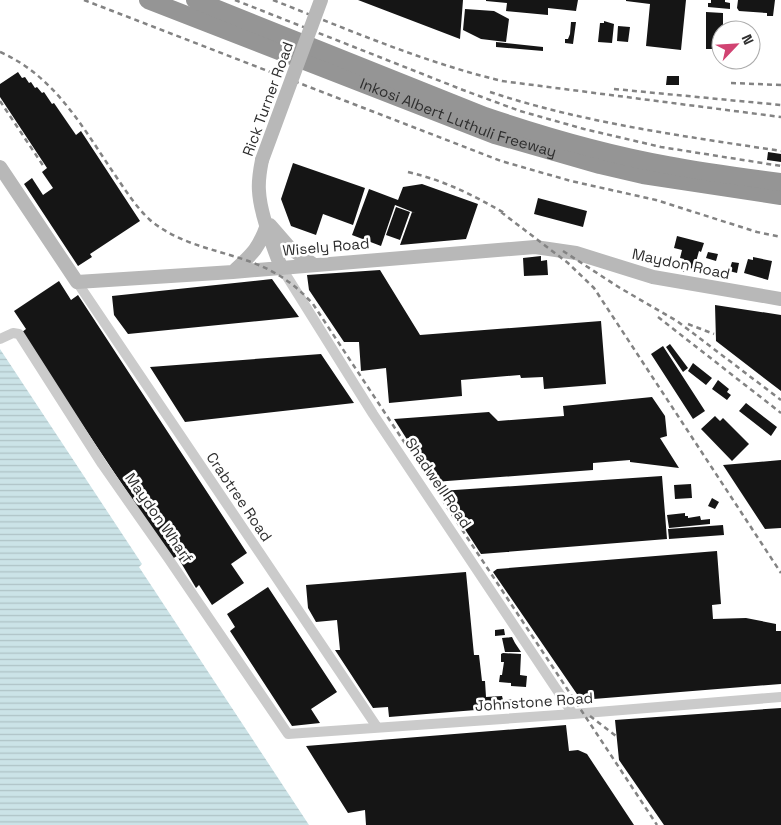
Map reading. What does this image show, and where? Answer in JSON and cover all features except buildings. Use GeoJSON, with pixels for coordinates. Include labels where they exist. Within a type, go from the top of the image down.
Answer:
{"type":"FeatureCollection","features":[{"type":"Feature","properties":{"kind":"highway","name":"Inkosi Albert Luthuli Freeway"},"geometry":{"type":"LineString","coordinates":[[148,0],[504,137],[600,166],[643,175],[781,196]]}},
{"type":"Feature","properties":{"kind":"highway","name":"Inkosi Albert Luthuli Freeway"},"geometry":{"type":"LineString","coordinates":[[195,0],[448,102],[522,128],[623,156],[669,166],[781,182]]}},
{"type":"Feature","properties":{"kind":"street","name":"Rick Turner Road"},"geometry":{"type":"LineString","coordinates":[[281,267],[266,222],[259,193],[259,178],[262,160],[321,0]]}},
{"type":"Feature","properties":{"kind":"street"},"geometry":{"type":"LineString","coordinates":[[0,167],[77,282]]}},
{"type":"Feature","properties":{"kind":"street"},"geometry":{"type":"LineString","coordinates":[[233,272],[255,251],[266,222],[290,248],[314,265]]}},
{"type":"Feature","properties":{"kind":"street","name":"Wisely Road"},"geometry":{"type":"LineString","coordinates":[[77,282],[233,272],[520,247],[550,248],[576,253]]}},
{"type":"Feature","properties":{"kind":"street","name":"Maydon Road"},"geometry":{"type":"LineString","coordinates":[[576,253],[653,277],[781,299]]}},
{"type":"Feature","properties":{"kind":"street","name":"Shadwell Road"},"geometry":{"type":"LineString","coordinates":[[281,267],[379,422],[573,714]]}},
{"type":"Feature","properties":{"kind":"street","name":"Crabtree Road"},"geometry":{"type":"LineString","coordinates":[[77,282],[377,727]]}},
{"type":"Feature","properties":{"kind":"street","name":"Maydon Wharf"},"geometry":{"type":"LineString","coordinates":[[0,339],[13,333],[19,334],[102,464],[288,734]]}},
{"type":"Feature","properties":{"kind":"street","name":"Johnstone Road"},"geometry":{"type":"LineString","coordinates":[[288,734],[781,697]]}},
{"type":"Feature","properties":{"kind":"water"},"geometry":{"type":"Polygon","coordinates":[[[0,349],[142,564],[139,567],[309,825],[0,825],[0,349]]]}},
{"type":"Feature","properties":{"kind":"railway"},"geometry":{"type":"LineString","coordinates":[[84,0],[501,161],[571,181],[656,200],[757,232],[781,237]]}},
{"type":"Feature","properties":{"kind":"railway"},"geometry":{"type":"LineString","coordinates":[[235,0],[520,111],[584,129],[661,147],[781,166]]}},
{"type":"Feature","properties":{"kind":"railway"},"geometry":{"type":"LineString","coordinates":[[273,0],[415,55],[502,81],[781,117]]}},
{"type":"Feature","properties":{"kind":"railway"},"geometry":{"type":"LineString","coordinates":[[0,52],[19,62],[52,89],[79,122],[131,199],[150,220],[186,241],[251,262],[277,274],[293,285],[313,304],[657,825]]}},
{"type":"Feature","properties":{"kind":"railway"},"geometry":{"type":"LineString","coordinates":[[731,83],[781,85]]}},
{"type":"Feature","properties":{"kind":"railway"},"geometry":{"type":"LineString","coordinates":[[614,89],[781,105]]}},
{"type":"Feature","properties":{"kind":"railway"},"geometry":{"type":"LineString","coordinates":[[490,92],[525,103],[634,128],[781,151]]}},
{"type":"Feature","properties":{"kind":"railway"},"geometry":{"type":"LineString","coordinates":[[0,101],[44,167]]}},
{"type":"Feature","properties":{"kind":"railway"},"geometry":{"type":"LineString","coordinates":[[408,172],[459,189],[506,214]]}},
{"type":"Feature","properties":{"kind":"railway"},"geometry":{"type":"LineString","coordinates":[[501,212],[568,263],[594,288],[781,573]]}},
{"type":"Feature","properties":{"kind":"railway"},"geometry":{"type":"LineString","coordinates":[[563,251],[620,288],[677,321],[781,400]]}},
{"type":"Feature","properties":{"kind":"railway"},"geometry":{"type":"LineString","coordinates":[[658,317],[781,413]]}},
{"type":"Feature","properties":{"kind":"railway"},"geometry":{"type":"LineString","coordinates":[[688,324],[714,334]]}},
{"type":"Feature","properties":{"kind":"railway"},"geometry":{"type":"LineString","coordinates":[[590,716],[616,736]]}}]}
